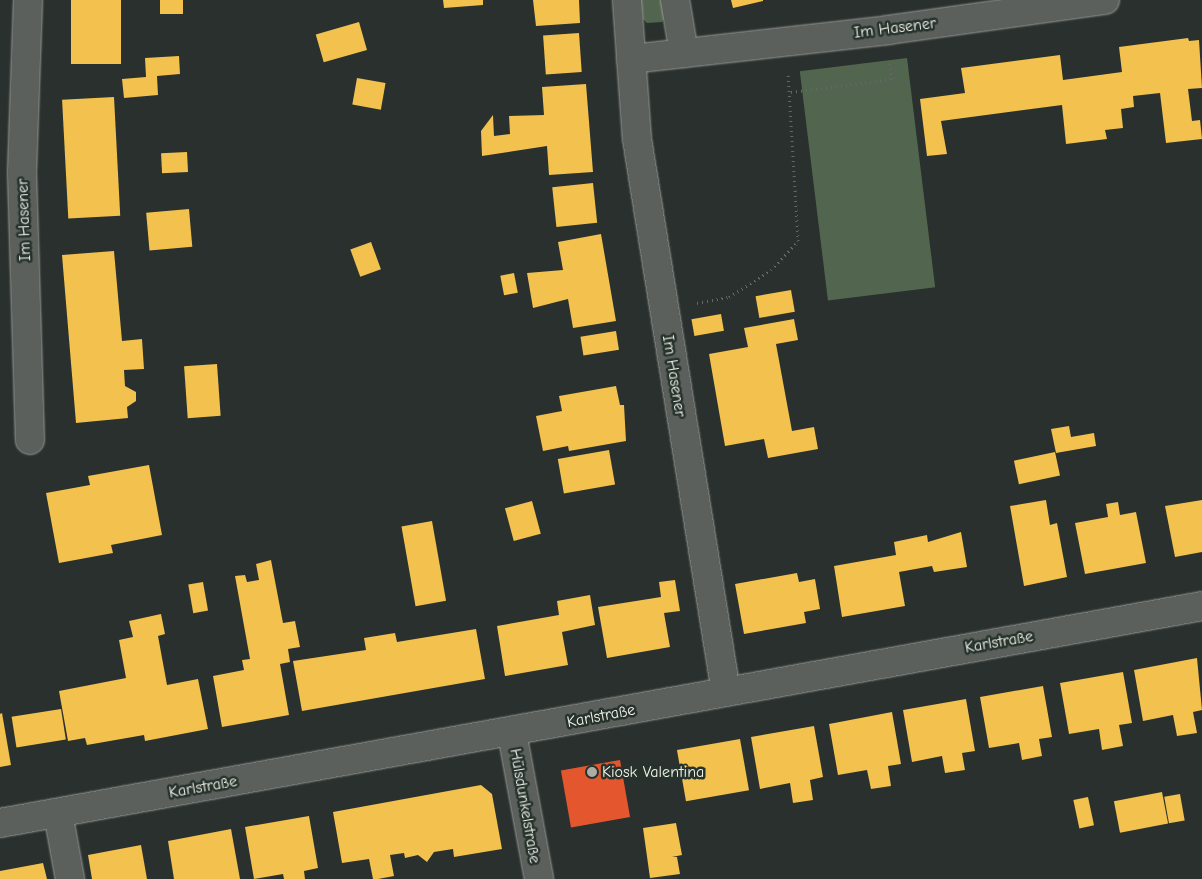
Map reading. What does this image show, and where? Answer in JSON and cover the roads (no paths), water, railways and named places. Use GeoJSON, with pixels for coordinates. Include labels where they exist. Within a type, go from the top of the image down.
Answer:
{"type":"FeatureCollection","features":[{"type":"Feature","properties":{"kind":"street","name":"Im Hasener"},"geometry":{"type":"LineString","coordinates":[[28,0],[22,173],[30,440]]}},
{"type":"Feature","properties":{"kind":"street","name":"Im Hasener"},"geometry":{"type":"LineString","coordinates":[[627,0],[638,139],[662,309],[726,692]]}},
{"type":"Feature","properties":{"kind":"street"},"geometry":{"type":"LineString","coordinates":[[675,0],[684,53]]}},
{"type":"Feature","properties":{"kind":"street","name":"Im Hasener"},"geometry":{"type":"LineString","coordinates":[[631,59],[888,30],[1106,0]]}},
{"type":"Feature","properties":{"kind":"street","name":"Karlstraße"},"geometry":{"type":"LineString","coordinates":[[0,823],[512,733],[726,692],[1202,606]]}},
{"type":"Feature","properties":{"kind":"street","name":"Hülsdunkelstraße"},"geometry":{"type":"LineString","coordinates":[[512,733],[538,879]]}},
{"type":"Feature","properties":{"kind":"street"},"geometry":{"type":"LineString","coordinates":[[58,813],[70,879]]}},
{"type":"Feature","properties":{"kind":"place","name":"Kiosk Valentina"},"geometry":{"type":"Point","coordinates":[592,772]}}]}
